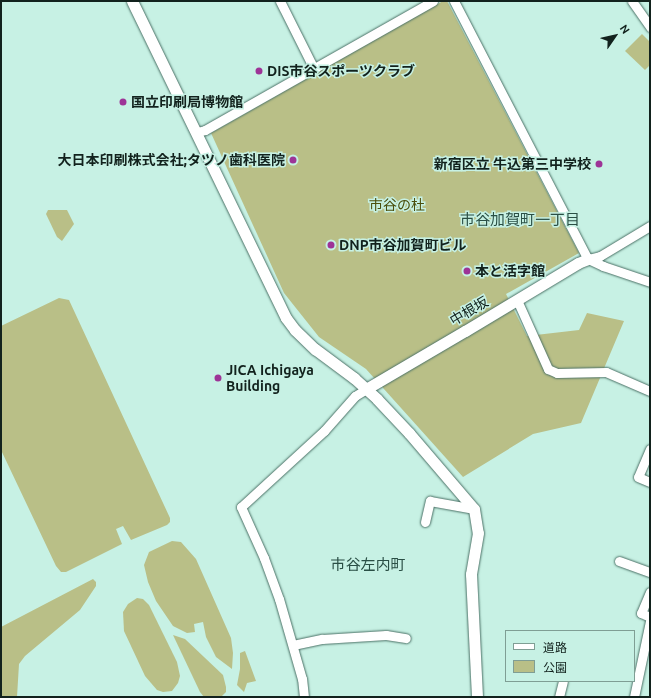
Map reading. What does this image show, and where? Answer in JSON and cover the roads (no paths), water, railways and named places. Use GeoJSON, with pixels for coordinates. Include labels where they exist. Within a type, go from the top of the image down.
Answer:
{"type":"FeatureCollection","features":[{"type":"Feature","properties":{"kind":"street"},"geometry":{"type":"LineString","coordinates":[[132,1],[161,65],[197,132],[286,318],[295,330],[315,348],[366,389],[409,433],[474,509],[478,533],[471,574],[476,697]]}},
{"type":"Feature","properties":{"kind":"street"},"geometry":{"type":"LineString","coordinates":[[280,1],[314,68]]}},
{"type":"Feature","properties":{"kind":"street"},"geometry":{"type":"LineString","coordinates":[[197,132],[433,1]]}},
{"type":"Feature","properties":{"kind":"street"},"geometry":{"type":"LineString","coordinates":[[454,1],[588,259],[603,266],[650,282]]}},
{"type":"Feature","properties":{"kind":"street"},"geometry":{"type":"LineString","coordinates":[[632,1],[650,27]]}},
{"type":"Feature","properties":{"kind":"street"},"geometry":{"type":"LineString","coordinates":[[588,259],[600,256],[650,226]]}},
{"type":"Feature","properties":{"kind":"street","name":"中根坂"},"geometry":{"type":"LineString","coordinates":[[366,389],[578,263],[588,259]]}},
{"type":"Feature","properties":{"kind":"street"},"geometry":{"type":"LineString","coordinates":[[517,300],[548,370],[557,373],[606,372],[650,391]]}},
{"type":"Feature","properties":{"kind":"street"},"geometry":{"type":"LineString","coordinates":[[304,697],[302,679],[279,599],[264,558],[241,507],[324,431],[355,396],[366,389]]}},
{"type":"Feature","properties":{"kind":"street"},"geometry":{"type":"LineString","coordinates":[[650,449],[638,477],[650,482]]}},
{"type":"Feature","properties":{"kind":"street"},"geometry":{"type":"LineString","coordinates":[[425,522],[430,501],[474,509]]}},
{"type":"Feature","properties":{"kind":"street"},"geometry":{"type":"LineString","coordinates":[[619,561],[650,572]]}},
{"type":"Feature","properties":{"kind":"street"},"geometry":{"type":"LineString","coordinates":[[650,592],[641,613],[650,617]]}},
{"type":"Feature","properties":{"kind":"street"},"geometry":{"type":"LineString","coordinates":[[634,697],[637,665],[650,621]]}},
{"type":"Feature","properties":{"kind":"street"},"geometry":{"type":"LineString","coordinates":[[293,645],[322,638],[386,635],[406,638]]}},
{"type":"Feature","properties":{"kind":"street"},"geometry":{"type":"LineString","coordinates":[[559,697],[563,682]]}},
{"type":"Feature","properties":{"kind":"place","name":"DIS市谷スポーツクラブ"},"geometry":{"type":"Point","coordinates":[259,71]}},
{"type":"Feature","properties":{"kind":"place","name":"国立印刷局博物館"},"geometry":{"type":"Point","coordinates":[123,102]}},
{"type":"Feature","properties":{"kind":"place","name":"大日本印刷株式会社;タツノ歯科医院"},"geometry":{"type":"Point","coordinates":[293,160]}},
{"type":"Feature","properties":{"kind":"place","name":"新宿区立 牛込第三中学校"},"geometry":{"type":"Point","coordinates":[599,164]}},
{"type":"Feature","properties":{"kind":"place","name":"DNP市谷加賀町ビル"},"geometry":{"type":"Point","coordinates":[331,245]}},
{"type":"Feature","properties":{"kind":"place","name":"本と活字館"},"geometry":{"type":"Point","coordinates":[467,271]}},
{"type":"Feature","properties":{"kind":"place","name":"JICA Ichigaya Building"},"geometry":{"type":"Point","coordinates":[218,378]}},
{"type":"Feature","properties":{"kind":"district","name":"市谷加賀町一丁目"},"geometry":{"type":"Point","coordinates":[520,220]}},
{"type":"Feature","properties":{"kind":"district","name":"市谷左内町"},"geometry":{"type":"Point","coordinates":[368,565]}},
{"type":"Feature","properties":{"kind":"park label","name":"市谷の杜"},"geometry":{"type":"Point","coordinates":[397,205]}}]}
